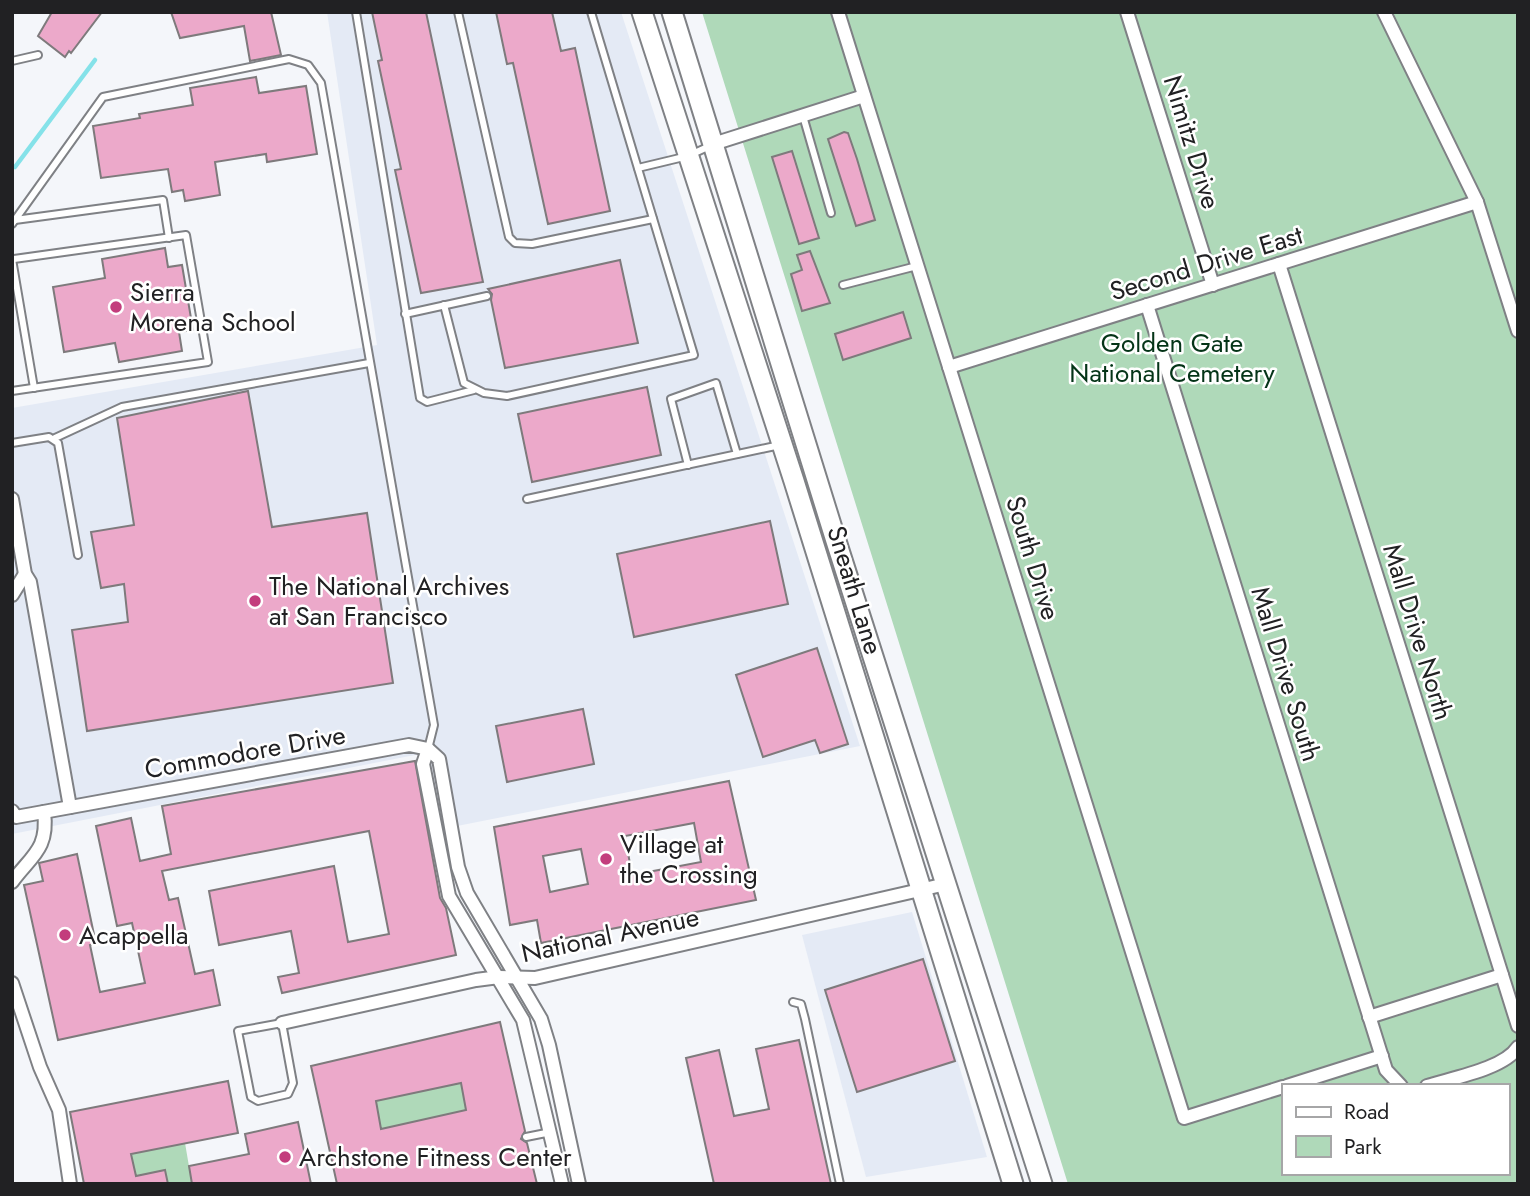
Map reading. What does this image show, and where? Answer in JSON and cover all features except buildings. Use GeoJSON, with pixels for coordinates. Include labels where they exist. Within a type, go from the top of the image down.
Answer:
{"type":"FeatureCollection","features":[{"type":"Feature","properties":{"kind":"main road","name":"Sneath Lane"},"geometry":{"type":"LineString","coordinates":[[642,12],[782,444],[919,890],[1013,1184]]}},
{"type":"Feature","properties":{"kind":"main road","name":"Sneath Lane"},"geometry":{"type":"LineString","coordinates":[[672,12],[1042,1184]]}},
{"type":"Feature","properties":{"kind":"street","name":"South Drive"},"geometry":{"type":"LineString","coordinates":[[838,12],[1184,1118],[1282,1087]]}},
{"type":"Feature","properties":{"kind":"street","name":"Nimitz Drive"},"geometry":{"type":"LineString","coordinates":[[1127,12],[1213,285]]}},
{"type":"Feature","properties":{"kind":"street"},"geometry":{"type":"LineString","coordinates":[[1384,12],[1477,202],[1518,331]]}},
{"type":"Feature","properties":{"kind":"street"},"geometry":{"type":"LineString","coordinates":[[713,144],[864,96]]}},
{"type":"Feature","properties":{"kind":"street","name":"Second Drive East"},"geometry":{"type":"LineString","coordinates":[[949,367],[1477,202]]}},
{"type":"Feature","properties":{"kind":"street","name":"Mall Drive North"},"geometry":{"type":"LineString","coordinates":[[1279,264],[1517,1018]]}},
{"type":"Feature","properties":{"kind":"street","name":"Mall Drive South"},"geometry":{"type":"LineString","coordinates":[[1147,305],[1382,1056],[1389,1076],[1399,1084]]}},
{"type":"Feature","properties":{"kind":"street"},"geometry":{"type":"LineString","coordinates":[[12,499],[25,574],[30,582],[70,807]]}},
{"type":"Feature","properties":{"kind":"street"},"geometry":{"type":"LineString","coordinates":[[12,595],[25,574]]}},
{"type":"Feature","properties":{"kind":"street","name":"Commodore Drive"},"geometry":{"type":"LineString","coordinates":[[14,814],[44,812],[409,745],[428,749]]}},
{"type":"Feature","properties":{"kind":"street"},"geometry":{"type":"LineString","coordinates":[[562,1184],[523,1020],[449,896],[423,764],[428,749],[439,759],[458,867],[467,892],[492,941],[532,1000],[549,1045],[579,1184]]}},
{"type":"Feature","properties":{"kind":"street"},"geometry":{"type":"LineString","coordinates":[[12,882],[38,853],[45,834],[44,812]]}},
{"type":"Feature","properties":{"kind":"street","name":"National Avenue"},"geometry":{"type":"LineString","coordinates":[[282,1023],[499,977],[542,977],[946,884]]}},
{"type":"Feature","properties":{"kind":"street"},"geometry":{"type":"LineString","coordinates":[[1370,1017],[1502,975]]}},
{"type":"Feature","properties":{"kind":"street"},"geometry":{"type":"LineString","coordinates":[[12,983],[40,1067],[59,1110],[70,1184]]}},
{"type":"Feature","properties":{"kind":"street"},"geometry":{"type":"LineString","coordinates":[[1433,1084],[1506,1060],[1518,1047]]}},
{"type":"Feature","properties":{"kind":"street"},"geometry":{"type":"LineString","coordinates":[[1291,1084],[1382,1056]]}},
{"type":"Feature","properties":{"kind":"street"},"geometry":{"type":"LineString","coordinates":[[551,1132],[567,1128]]}},
{"type":"Feature","properties":{"kind":"lane"},"geometry":{"type":"LineString","coordinates":[[356,12],[420,398],[427,402],[474,390],[507,396],[694,355],[591,12]]}},
{"type":"Feature","properties":{"kind":"lane"},"geometry":{"type":"LineString","coordinates":[[458,12],[509,237],[515,243],[532,244],[653,219]]}},
{"type":"Feature","properties":{"kind":"lane"},"geometry":{"type":"LineString","coordinates":[[12,61],[38,55]]}},
{"type":"Feature","properties":{"kind":"lane"},"geometry":{"type":"LineString","coordinates":[[14,222],[103,97],[289,59],[308,65],[321,83],[434,725],[428,749]]}},
{"type":"Feature","properties":{"kind":"lane"},"geometry":{"type":"LineString","coordinates":[[803,116],[831,213]]}},
{"type":"Feature","properties":{"kind":"lane"},"geometry":{"type":"LineString","coordinates":[[638,168],[688,156],[713,144]]}},
{"type":"Feature","properties":{"kind":"lane"},"geometry":{"type":"LineString","coordinates":[[14,222],[163,200],[169,237]]}},
{"type":"Feature","properties":{"kind":"lane"},"geometry":{"type":"LineString","coordinates":[[12,391],[34,388],[208,362],[186,235],[13,259],[34,388]]}},
{"type":"Feature","properties":{"kind":"lane"},"geometry":{"type":"LineString","coordinates":[[844,285],[917,266]]}},
{"type":"Feature","properties":{"kind":"lane"},"geometry":{"type":"LineString","coordinates":[[405,314],[487,296]]}},
{"type":"Feature","properties":{"kind":"lane"},"geometry":{"type":"LineString","coordinates":[[444,305],[464,383],[474,390]]}},
{"type":"Feature","properties":{"kind":"lane"},"geometry":{"type":"LineString","coordinates":[[12,443],[55,439],[122,407],[369,363]]}},
{"type":"Feature","properties":{"kind":"lane"},"geometry":{"type":"LineString","coordinates":[[688,465],[671,399],[716,383],[737,454]]}},
{"type":"Feature","properties":{"kind":"lane"},"geometry":{"type":"LineString","coordinates":[[55,439],[58,443],[78,555]]}},
{"type":"Feature","properties":{"kind":"lane"},"geometry":{"type":"LineString","coordinates":[[527,499],[782,444]]}},
{"type":"Feature","properties":{"kind":"lane"},"geometry":{"type":"LineString","coordinates":[[793,1002],[801,1004],[805,1019],[840,1184]]}},
{"type":"Feature","properties":{"kind":"lane","name":"National Avenue"},"geometry":{"type":"LineString","coordinates":[[282,1023],[293,1083],[288,1094],[258,1101],[251,1097],[238,1031],[282,1023]]}},
{"type":"Feature","properties":{"kind":"lane"},"geometry":{"type":"LineString","coordinates":[[526,1138],[551,1132]]}},
{"type":"Feature","properties":{"kind":"shaded area"},"geometry":{"type":"Polygon","coordinates":[[[327,12],[621,12],[860,746],[432,831],[420,754],[12,834],[12,408],[377,345],[327,12]]]}},
{"type":"Feature","properties":{"kind":"shaded area"},"geometry":{"type":"Polygon","coordinates":[[[912,912],[987,1157],[866,1177],[802,935],[912,912]]]}},
{"type":"Feature","properties":{"kind":"green space","name":"Golden Gate National Cemetery"},"geometry":{"type":"Polygon","coordinates":[[[702,12],[1518,12],[1518,1184],[1068,1184],[702,12]]]}},
{"type":"Feature","properties":{"kind":"green space"},"geometry":{"type":"Polygon","coordinates":[[[461,1083],[466,1110],[381,1129],[376,1101],[461,1083]]]}},
{"type":"Feature","properties":{"kind":"green space"},"geometry":{"type":"Polygon","coordinates":[[[185,1143],[192,1184],[168,1184],[165,1170],[136,1176],[131,1154],[185,1143]]]}},
{"type":"Feature","properties":{"kind":"waterway"},"geometry":{"type":"LineString","coordinates":[[15,167],[95,60]]}},
{"type":"Feature","properties":{"kind":"place","name":"Sierra Morena School"},"geometry":{"type":"Point","coordinates":[116,307]}},
{"type":"Feature","properties":{"kind":"place","name":"The National Archives at San Francisco"},"geometry":{"type":"Point","coordinates":[255,601]}},
{"type":"Feature","properties":{"kind":"place","name":"Village at the Crossing"},"geometry":{"type":"Point","coordinates":[606,859]}},
{"type":"Feature","properties":{"kind":"place","name":"Acappella"},"geometry":{"type":"Point","coordinates":[65,935]}},
{"type":"Feature","properties":{"kind":"place","name":"Archstone Fitness Center"},"geometry":{"type":"Point","coordinates":[285,1157]}}]}
